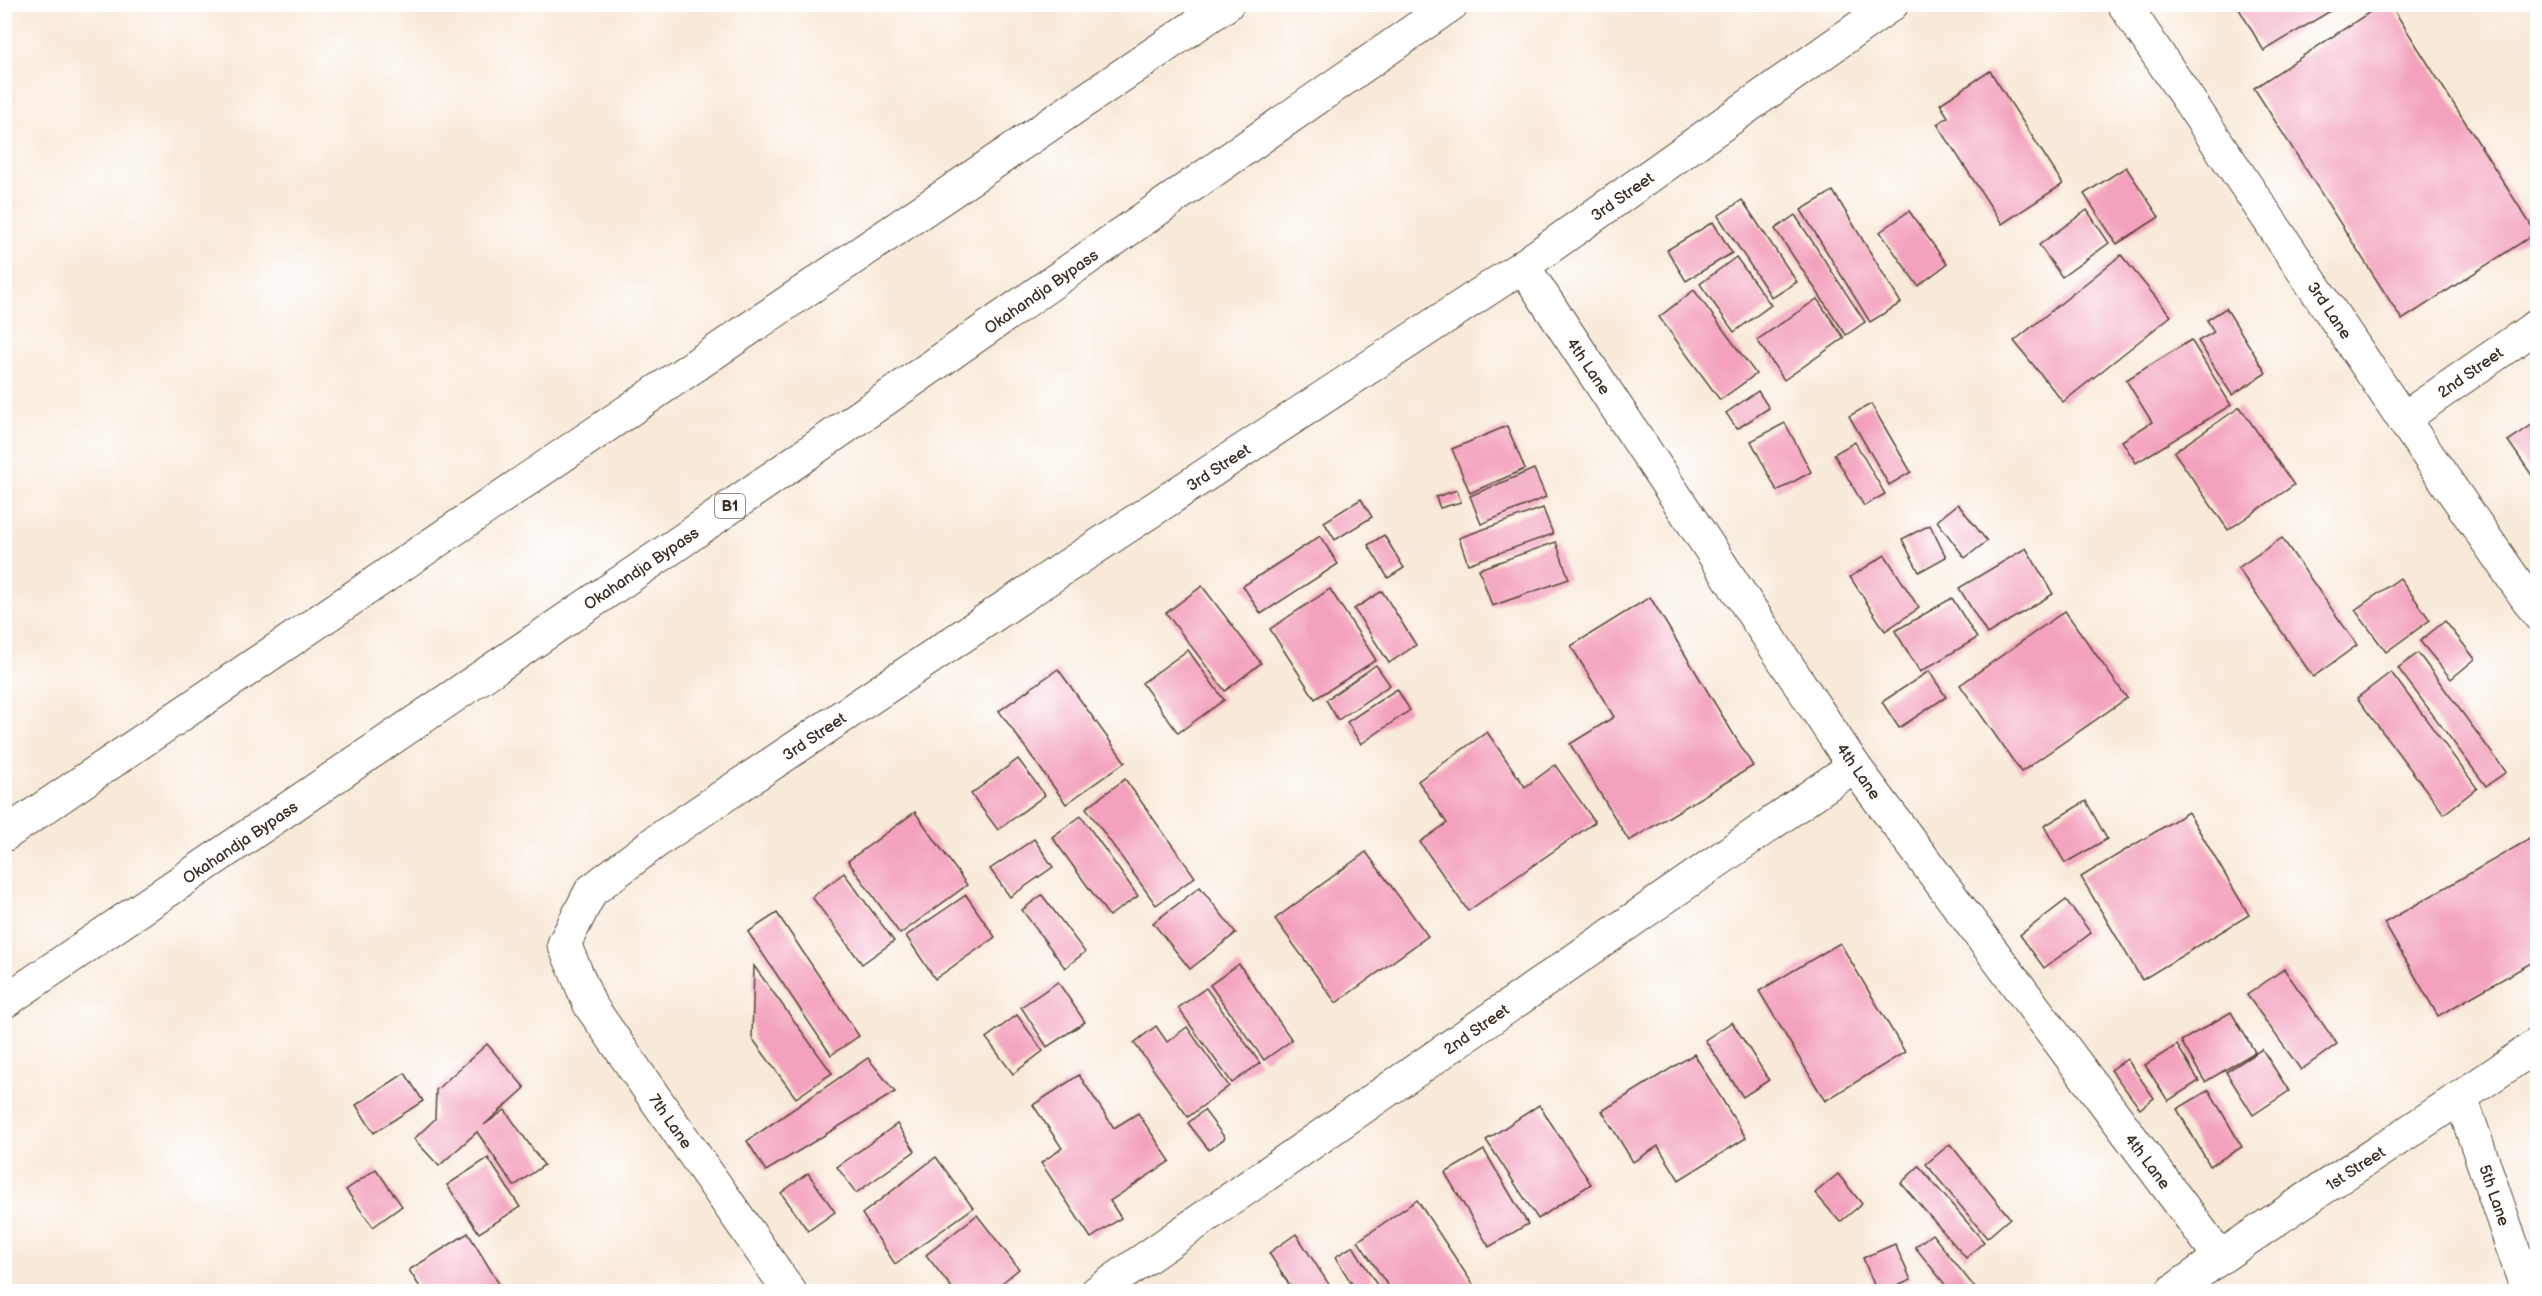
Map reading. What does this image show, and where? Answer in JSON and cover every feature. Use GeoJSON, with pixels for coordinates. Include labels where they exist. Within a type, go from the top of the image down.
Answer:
{"type":"FeatureCollection","features":[{"type":"Feature","properties":{"kind":"main road"},"geometry":{"type":"LineString","coordinates":[[4,835],[1227,4]]}},
{"type":"Feature","properties":{"kind":"main road","name":"Okahandja Bypass"},"geometry":{"type":"LineString","coordinates":[[4,1002],[683,540],[1452,4]]}},
{"type":"Feature","properties":{"kind":"main road","name":"3rd Street"},"geometry":{"type":"LineString","coordinates":[[564,944],[591,891],[658,840],[1523,266],[1892,4]]}},
{"type":"Feature","properties":{"kind":"main road","name":"3rd Lane"},"geometry":{"type":"LineString","coordinates":[[2124,4],[2403,419],[2538,614]]}},
{"type":"Feature","properties":{"kind":"main road","name":"4th Lane"},"geometry":{"type":"LineString","coordinates":[[1523,266],[1854,766],[2220,1257]]}},
{"type":"Feature","properties":{"kind":"main road","name":"2nd Street"},"geometry":{"type":"LineString","coordinates":[[2403,419],[2538,325]]}},
{"type":"Feature","properties":{"kind":"main road","name":"2nd Street"},"geometry":{"type":"LineString","coordinates":[[1097,1292],[1854,766]]}},
{"type":"Feature","properties":{"kind":"main road","name":"7th Lane"},"geometry":{"type":"LineString","coordinates":[[564,944],[590,1005],[790,1292]]}},
{"type":"Feature","properties":{"kind":"main road","name":"1st Street"},"geometry":{"type":"LineString","coordinates":[[2172,1292],[2220,1257],[2461,1098],[2538,1044]]}},
{"type":"Feature","properties":{"kind":"main road","name":"5th Lane"},"geometry":{"type":"LineString","coordinates":[[2461,1098],[2528,1292]]}},
{"type":"Feature","properties":{"kind":"building"},"geometry":{"type":"Polygon","coordinates":[[[2236,4],[2342,4],[2264,51],[2236,4]]]}},
{"type":"Feature","properties":{"kind":"building"},"geometry":{"type":"Polygon","coordinates":[[[2382,4],[2390,4],[2536,233],[2402,320],[2254,88],[2382,4]]]}},
{"type":"Feature","properties":{"kind":"building"},"geometry":{"type":"Polygon","coordinates":[[[1990,71],[2063,184],[2002,224],[1937,124],[1948,117],[1940,104],[1990,71]]]}},
{"type":"Feature","properties":{"kind":"building"},"geometry":{"type":"Polygon","coordinates":[[[2126,167],[2159,217],[2117,244],[2084,194],[2126,167]]]}},
{"type":"Feature","properties":{"kind":"building"},"geometry":{"type":"Polygon","coordinates":[[[1833,191],[1901,303],[1870,322],[1801,210],[1833,191]]]}},
{"type":"Feature","properties":{"kind":"building"},"geometry":{"type":"Polygon","coordinates":[[[1742,200],[1797,282],[1772,298],[1718,216],[1742,200]]]}},
{"type":"Feature","properties":{"kind":"building"},"geometry":{"type":"Polygon","coordinates":[[[2087,210],[2109,243],[2062,277],[2039,245],[2087,210]]]}},
{"type":"Feature","properties":{"kind":"building"},"geometry":{"type":"Polygon","coordinates":[[[1909,211],[1947,264],[1918,286],[1880,232],[1909,211]]]}},
{"type":"Feature","properties":{"kind":"building"},"geometry":{"type":"Polygon","coordinates":[[[1795,215],[1865,322],[1846,335],[1775,229],[1795,215]]]}},
{"type":"Feature","properties":{"kind":"building"},"geometry":{"type":"Polygon","coordinates":[[[1713,222],[1732,253],[1686,281],[1667,250],[1713,222]]]}},
{"type":"Feature","properties":{"kind":"building"},"geometry":{"type":"Polygon","coordinates":[[[2121,255],[2171,316],[2063,402],[2014,341],[2121,255]]]}},
{"type":"Feature","properties":{"kind":"building"},"geometry":{"type":"Polygon","coordinates":[[[1736,257],[1771,305],[1734,332],[1700,284],[1736,257]]]}},
{"type":"Feature","properties":{"kind":"building"},"geometry":{"type":"Polygon","coordinates":[[[1694,290],[1756,374],[1720,400],[1659,317],[1694,290]]]}},
{"type":"Feature","properties":{"kind":"building"},"geometry":{"type":"Polygon","coordinates":[[[1817,299],[1844,338],[1784,380],[1757,340],[1817,299]]]}},
{"type":"Feature","properties":{"kind":"building"},"geometry":{"type":"Polygon","coordinates":[[[2226,308],[2266,373],[2232,395],[2198,341],[2214,332],[2207,320],[2226,308]]]}},
{"type":"Feature","properties":{"kind":"building"},"geometry":{"type":"Polygon","coordinates":[[[2191,340],[2231,405],[2136,463],[2122,441],[2152,422],[2126,380],[2191,340]]]}},
{"type":"Feature","properties":{"kind":"building"},"geometry":{"type":"Polygon","coordinates":[[[1758,391],[1769,408],[1737,429],[1726,413],[1758,391]]]}},
{"type":"Feature","properties":{"kind":"building"},"geometry":{"type":"Polygon","coordinates":[[[1871,404],[1911,472],[1889,485],[1849,416],[1871,404]]]}},
{"type":"Feature","properties":{"kind":"building"},"geometry":{"type":"Polygon","coordinates":[[[2240,407],[2294,485],[2228,530],[2174,452],[2240,407]]]}},
{"type":"Feature","properties":{"kind":"building"},"geometry":{"type":"Polygon","coordinates":[[[2538,421],[2538,484],[2508,441],[2538,421]]]}},
{"type":"Feature","properties":{"kind":"building"},"geometry":{"type":"Polygon","coordinates":[[[1785,423],[1811,472],[1777,491],[1751,441],[1785,423]]]}},
{"type":"Feature","properties":{"kind":"building"},"geometry":{"type":"Polygon","coordinates":[[[1507,426],[1525,469],[1470,493],[1452,449],[1507,426]]]}},
{"type":"Feature","properties":{"kind":"building"},"geometry":{"type":"Polygon","coordinates":[[[1855,442],[1885,494],[1864,506],[1834,454],[1855,442]]]}},
{"type":"Feature","properties":{"kind":"building"},"geometry":{"type":"Polygon","coordinates":[[[1534,469],[1546,497],[1481,524],[1470,496],[1534,469]]]}},
{"type":"Feature","properties":{"kind":"building"},"geometry":{"type":"Polygon","coordinates":[[[1457,490],[1461,502],[1440,508],[1436,497],[1457,490]]]}},
{"type":"Feature","properties":{"kind":"building"},"geometry":{"type":"Polygon","coordinates":[[[1361,499],[1372,517],[1335,540],[1324,522],[1361,499]]]}},
{"type":"Feature","properties":{"kind":"building"},"geometry":{"type":"Polygon","coordinates":[[[1958,504],[1987,541],[1965,558],[1937,521],[1958,504]]]}},
{"type":"Feature","properties":{"kind":"building"},"geometry":{"type":"Polygon","coordinates":[[[1543,508],[1553,534],[1468,564],[1459,538],[1543,508]]]}},
{"type":"Feature","properties":{"kind":"building"},"geometry":{"type":"Polygon","coordinates":[[[1930,525],[1946,557],[1919,572],[1902,539],[1930,525]]]}},
{"type":"Feature","properties":{"kind":"building"},"geometry":{"type":"Polygon","coordinates":[[[1384,535],[1404,568],[1388,578],[1368,545],[1384,535]]]}},
{"type":"Feature","properties":{"kind":"building"},"geometry":{"type":"Polygon","coordinates":[[[1320,536],[1338,564],[1261,614],[1243,586],[1320,536]]]}},
{"type":"Feature","properties":{"kind":"building"},"geometry":{"type":"Polygon","coordinates":[[[2282,538],[2357,645],[2313,677],[2238,568],[2282,538]]]}},
{"type":"Feature","properties":{"kind":"building"},"geometry":{"type":"Polygon","coordinates":[[[1556,542],[1569,579],[1492,606],[1479,569],[1556,542]]]}},
{"type":"Feature","properties":{"kind":"building"},"geometry":{"type":"Polygon","coordinates":[[[2026,548],[2053,594],[1987,634],[1959,588],[2026,548]]]}},
{"type":"Feature","properties":{"kind":"building"},"geometry":{"type":"Polygon","coordinates":[[[1885,555],[1919,608],[1885,631],[1850,577],[1885,555]]]}},
{"type":"Feature","properties":{"kind":"building"},"geometry":{"type":"Polygon","coordinates":[[[2400,578],[2430,620],[2386,652],[2355,610],[2400,578]]]}},
{"type":"Feature","properties":{"kind":"building"},"geometry":{"type":"Polygon","coordinates":[[[1202,586],[1261,663],[1225,691],[1166,613],[1202,586]]]}},
{"type":"Feature","properties":{"kind":"building"},"geometry":{"type":"Polygon","coordinates":[[[1330,589],[1376,660],[1315,699],[1270,629],[1330,589]]]}},
{"type":"Feature","properties":{"kind":"building"},"geometry":{"type":"Polygon","coordinates":[[[1382,591],[1416,645],[1389,663],[1354,609],[1382,591]]]}},
{"type":"Feature","properties":{"kind":"building"},"geometry":{"type":"Polygon","coordinates":[[[1650,597],[1753,766],[1629,841],[1570,744],[1614,717],[1571,646],[1650,597]]]}},
{"type":"Feature","properties":{"kind":"building"},"geometry":{"type":"Polygon","coordinates":[[[1952,598],[1977,638],[1920,672],[1895,631],[1952,598]]]}},
{"type":"Feature","properties":{"kind":"building"},"geometry":{"type":"Polygon","coordinates":[[[2065,611],[2127,698],[2021,772],[1960,685],[2065,611]]]}},
{"type":"Feature","properties":{"kind":"building"},"geometry":{"type":"Polygon","coordinates":[[[2445,621],[2475,659],[2451,679],[2420,641],[2445,621]]]}},
{"type":"Feature","properties":{"kind":"building"},"geometry":{"type":"Polygon","coordinates":[[[1188,650],[1224,700],[1178,733],[1142,683],[1188,650]]]}},
{"type":"Feature","properties":{"kind":"building"},"geometry":{"type":"Polygon","coordinates":[[[2418,653],[2506,772],[2486,786],[2398,668],[2418,653]]]}},
{"type":"Feature","properties":{"kind":"building"},"geometry":{"type":"Polygon","coordinates":[[[1376,665],[1390,685],[1338,720],[1326,700],[1376,665]]]}},
{"type":"Feature","properties":{"kind":"building"},"geometry":{"type":"Polygon","coordinates":[[[1058,669],[1125,762],[1066,804],[999,711],[1058,669]]]}},
{"type":"Feature","properties":{"kind":"building"},"geometry":{"type":"Polygon","coordinates":[[[1929,671],[1946,697],[1899,728],[1882,702],[1929,671]]]}},
{"type":"Feature","properties":{"kind":"building"},"geometry":{"type":"Polygon","coordinates":[[[2391,672],[2477,788],[2444,814],[2357,698],[2391,672]]]}},
{"type":"Feature","properties":{"kind":"building"},"geometry":{"type":"Polygon","coordinates":[[[1397,689],[1410,710],[1361,744],[1347,722],[1397,689]]]}},
{"type":"Feature","properties":{"kind":"building"},"geometry":{"type":"Polygon","coordinates":[[[1487,732],[1525,787],[1555,765],[1595,822],[1468,911],[1420,842],[1447,823],[1418,781],[1487,732]]]}},
{"type":"Feature","properties":{"kind":"building"},"geometry":{"type":"Polygon","coordinates":[[[1018,759],[1045,795],[998,830],[971,794],[1018,759]]]}},
{"type":"Feature","properties":{"kind":"building"},"geometry":{"type":"Polygon","coordinates":[[[1125,779],[1195,877],[1156,905],[1086,808],[1125,779]]]}},
{"type":"Feature","properties":{"kind":"building"},"geometry":{"type":"Polygon","coordinates":[[[2086,801],[2107,839],[2065,863],[2044,826],[2086,801]]]}},
{"type":"Feature","properties":{"kind":"building"},"geometry":{"type":"Polygon","coordinates":[[[915,812],[967,885],[900,934],[848,861],[915,812]]]}},
{"type":"Feature","properties":{"kind":"building"},"geometry":{"type":"Polygon","coordinates":[[[2188,812],[2249,915],[2142,980],[2081,877],[2188,812]]]}},
{"type":"Feature","properties":{"kind":"building"},"geometry":{"type":"Polygon","coordinates":[[[1081,816],[1138,896],[1109,916],[1052,837],[1081,816]]]}},
{"type":"Feature","properties":{"kind":"building"},"geometry":{"type":"Polygon","coordinates":[[[2538,834],[2538,959],[2438,1016],[2384,923],[2538,834]]]}},
{"type":"Feature","properties":{"kind":"building"},"geometry":{"type":"Polygon","coordinates":[[[1034,839],[1053,867],[1010,897],[990,869],[1034,839]]]}},
{"type":"Feature","properties":{"kind":"building"},"geometry":{"type":"Polygon","coordinates":[[[1366,852],[1428,936],[1336,1003],[1275,919],[1366,852]]]}},
{"type":"Feature","properties":{"kind":"building"},"geometry":{"type":"Polygon","coordinates":[[[844,873],[894,941],[862,964],[812,897],[844,873]]]}},
{"type":"Feature","properties":{"kind":"building"},"geometry":{"type":"Polygon","coordinates":[[[1200,887],[1236,933],[1190,969],[1153,923],[1200,887]]]}},
{"type":"Feature","properties":{"kind":"building"},"geometry":{"type":"Polygon","coordinates":[[[966,895],[995,937],[935,979],[906,936],[966,895]]]}},
{"type":"Feature","properties":{"kind":"building"},"geometry":{"type":"Polygon","coordinates":[[[1042,895],[1085,952],[1065,968],[1022,910],[1042,895]]]}},
{"type":"Feature","properties":{"kind":"building"},"geometry":{"type":"Polygon","coordinates":[[[2066,900],[2091,933],[2044,968],[2020,935],[2066,900]]]}},
{"type":"Feature","properties":{"kind":"building"},"geometry":{"type":"Polygon","coordinates":[[[777,913],[859,1036],[831,1055],[748,932],[777,913]]]}},
{"type":"Feature","properties":{"kind":"building"},"geometry":{"type":"Polygon","coordinates":[[[1840,943],[1905,1052],[1825,1101],[1759,991],[1840,943]]]}},
{"type":"Feature","properties":{"kind":"building"},"geometry":{"type":"Polygon","coordinates":[[[1239,964],[1292,1040],[1264,1060],[1210,985],[1239,964]]]}},
{"type":"Feature","properties":{"kind":"building"},"geometry":{"type":"Polygon","coordinates":[[[754,966],[832,1073],[796,1098],[752,1038],[754,966]]]}},
{"type":"Feature","properties":{"kind":"building"},"geometry":{"type":"Polygon","coordinates":[[[2284,969],[2337,1044],[2301,1070],[2247,995],[2284,969]]]}},
{"type":"Feature","properties":{"kind":"building"},"geometry":{"type":"Polygon","coordinates":[[[1058,982],[1085,1022],[1047,1047],[1021,1007],[1058,982]]]}},
{"type":"Feature","properties":{"kind":"building"},"geometry":{"type":"Polygon","coordinates":[[[1206,988],[1260,1063],[1232,1083],[1178,1008],[1206,988]]]}},
{"type":"Feature","properties":{"kind":"building"},"geometry":{"type":"Polygon","coordinates":[[[2231,1012],[2255,1052],[2205,1082],[2181,1041],[2231,1012]]]}},
{"type":"Feature","properties":{"kind":"building"},"geometry":{"type":"Polygon","coordinates":[[[1017,1015],[1043,1051],[1013,1074],[986,1038],[1017,1015]]]}},
{"type":"Feature","properties":{"kind":"building"},"geometry":{"type":"Polygon","coordinates":[[[1732,1022],[1769,1080],[1743,1097],[1705,1040],[1732,1022]]]}},
{"type":"Feature","properties":{"kind":"building"},"geometry":{"type":"Polygon","coordinates":[[[1156,1026],[1167,1042],[1187,1027],[1229,1086],[1188,1117],[1134,1043],[1156,1026]]]}},
{"type":"Feature","properties":{"kind":"building"},"geometry":{"type":"Polygon","coordinates":[[[487,1044],[525,1088],[484,1125],[505,1110],[544,1165],[514,1186],[477,1132],[439,1166],[414,1139],[435,1119],[436,1090],[487,1044]]]}},
{"type":"Feature","properties":{"kind":"building"},"geometry":{"type":"Polygon","coordinates":[[[2177,1045],[2199,1081],[2168,1101],[2145,1065],[2177,1045]]]}},
{"type":"Feature","properties":{"kind":"building"},"geometry":{"type":"Polygon","coordinates":[[[2262,1049],[2289,1091],[2253,1115],[2226,1072],[2262,1049]]]}},
{"type":"Feature","properties":{"kind":"building"},"geometry":{"type":"Polygon","coordinates":[[[1694,1054],[1746,1138],[1679,1180],[1658,1146],[1633,1162],[1602,1111],[1694,1054]]]}},
{"type":"Feature","properties":{"kind":"building"},"geometry":{"type":"Polygon","coordinates":[[[868,1058],[895,1092],[766,1171],[747,1141],[868,1058]]]}},
{"type":"Feature","properties":{"kind":"building"},"geometry":{"type":"Polygon","coordinates":[[[2127,1059],[2154,1098],[2140,1109],[2111,1070],[2127,1059]]]}},
{"type":"Feature","properties":{"kind":"building"},"geometry":{"type":"Polygon","coordinates":[[[405,1073],[423,1101],[374,1133],[356,1105],[405,1073]]]}},
{"type":"Feature","properties":{"kind":"building"},"geometry":{"type":"Polygon","coordinates":[[[1079,1075],[1114,1128],[1138,1113],[1170,1161],[1110,1201],[1121,1218],[1091,1238],[1041,1163],[1062,1148],[1033,1105],[1079,1075]]]}},
{"type":"Feature","properties":{"kind":"building"},"geometry":{"type":"Polygon","coordinates":[[[2209,1090],[2242,1147],[2210,1166],[2177,1109],[2209,1090]]]}},
{"type":"Feature","properties":{"kind":"building"},"geometry":{"type":"Polygon","coordinates":[[[1539,1105],[1591,1184],[1538,1219],[1486,1140],[1539,1105]]]}},
{"type":"Feature","properties":{"kind":"building"},"geometry":{"type":"Polygon","coordinates":[[[1204,1110],[1225,1138],[1209,1150],[1188,1123],[1204,1110]]]}},
{"type":"Feature","properties":{"kind":"building"},"geometry":{"type":"Polygon","coordinates":[[[897,1124],[915,1151],[856,1193],[837,1167],[897,1124]]]}},
{"type":"Feature","properties":{"kind":"building"},"geometry":{"type":"Polygon","coordinates":[[[1950,1144],[2010,1218],[1987,1238],[1926,1164],[1950,1144]]]}},
{"type":"Feature","properties":{"kind":"building"},"geometry":{"type":"Polygon","coordinates":[[[1484,1150],[1528,1224],[1489,1247],[1445,1173],[1484,1150]]]}},
{"type":"Feature","properties":{"kind":"building"},"geometry":{"type":"Polygon","coordinates":[[[936,1157],[973,1208],[895,1264],[862,1214],[936,1157]]]}},
{"type":"Feature","properties":{"kind":"building"},"geometry":{"type":"Polygon","coordinates":[[[488,1158],[520,1207],[479,1233],[447,1185],[488,1158]]]}},
{"type":"Feature","properties":{"kind":"building"},"geometry":{"type":"Polygon","coordinates":[[[1919,1166],[1984,1242],[1966,1258],[1901,1183],[1919,1166]]]}},
{"type":"Feature","properties":{"kind":"building"},"geometry":{"type":"Polygon","coordinates":[[[376,1169],[402,1206],[373,1227],[346,1190],[376,1169]]]}},
{"type":"Feature","properties":{"kind":"building"},"geometry":{"type":"Polygon","coordinates":[[[808,1173],[835,1212],[808,1231],[781,1193],[808,1173]]]}},
{"type":"Feature","properties":{"kind":"building"},"geometry":{"type":"Polygon","coordinates":[[[1838,1174],[1862,1204],[1840,1222],[1815,1193],[1838,1174]]]}},
{"type":"Feature","properties":{"kind":"building"},"geometry":{"type":"Polygon","coordinates":[[[1417,1200],[1478,1292],[1392,1292],[1358,1241],[1417,1200]]]}},
{"type":"Feature","properties":{"kind":"building"},"geometry":{"type":"Polygon","coordinates":[[[977,1215],[1019,1269],[991,1292],[955,1292],[926,1255],[977,1215]]]}},
{"type":"Feature","properties":{"kind":"building"},"geometry":{"type":"Polygon","coordinates":[[[468,1233],[504,1292],[423,1292],[409,1270],[468,1233]]]}},
{"type":"Feature","properties":{"kind":"building"},"geometry":{"type":"Polygon","coordinates":[[[1296,1234],[1334,1292],[1294,1292],[1269,1253],[1296,1234]]]}},
{"type":"Feature","properties":{"kind":"building"},"geometry":{"type":"Polygon","coordinates":[[[1932,1234],[1976,1289],[1974,1292],[1951,1292],[1915,1247],[1932,1234]]]}},
{"type":"Feature","properties":{"kind":"building"},"geometry":{"type":"Polygon","coordinates":[[[1895,1244],[1911,1280],[1883,1292],[1877,1292],[1863,1258],[1895,1244]]]}},
{"type":"Feature","properties":{"kind":"building"},"geometry":{"type":"Polygon","coordinates":[[[1353,1246],[1380,1290],[1378,1292],[1357,1292],[1335,1257],[1353,1246]]]}}]}
